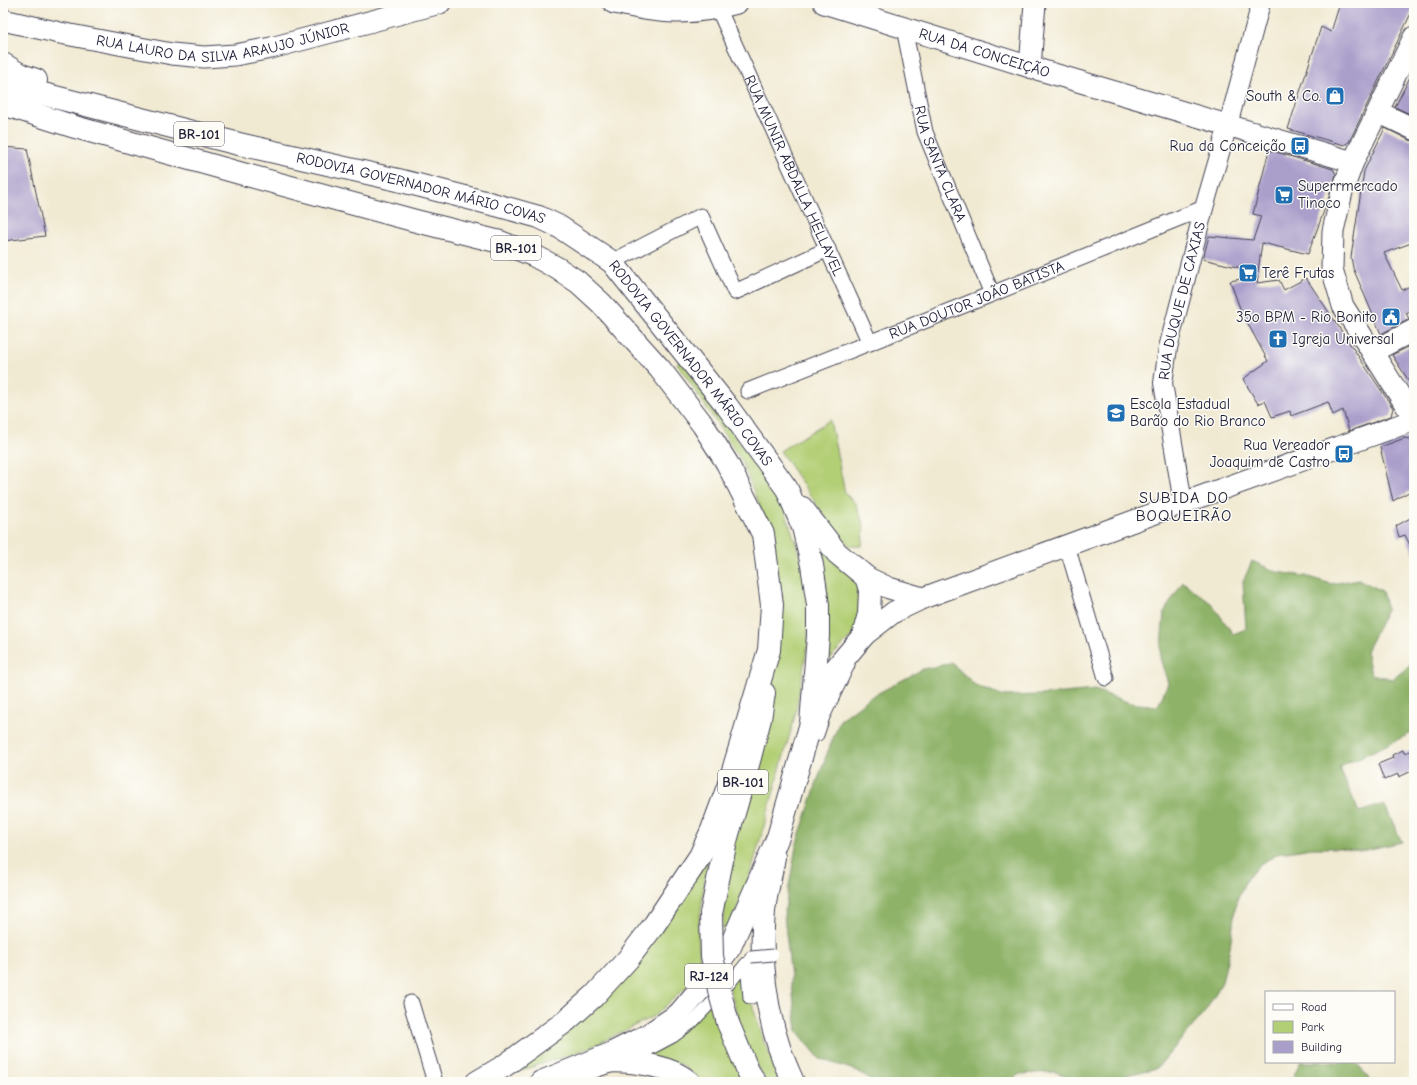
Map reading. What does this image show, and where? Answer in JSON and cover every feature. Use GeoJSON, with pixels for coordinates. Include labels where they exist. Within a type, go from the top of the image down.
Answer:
{"type":"FeatureCollection","features":[{"type":"Feature","properties":{"kind":"highway"},"geometry":{"type":"LineString","coordinates":[[3,64],[44,84],[398,180]]}},
{"type":"Feature","properties":{"kind":"highway","name":"RODOVIA GOVERNADOR MÁRIO COVAS"},"geometry":{"type":"LineString","coordinates":[[3,82],[39,93],[239,144],[398,180],[496,204],[539,217],[576,237],[612,262],[727,406],[787,489],[803,527],[812,565],[818,605],[818,636],[811,723],[778,837],[764,911],[763,968],[769,1014],[783,1061],[793,1082]]}},
{"type":"Feature","properties":{"kind":"highway","name":"RODOVIA GOVERNADOR MÁRIO COVAS"},"geometry":{"type":"LineString","coordinates":[[3,104],[75,127],[416,221],[500,242],[533,255],[557,268],[578,282],[601,303],[660,369],[704,425],[727,463],[763,534],[772,605],[766,684],[760,719],[726,841],[711,914],[712,956],[719,990],[728,1023],[748,1071],[755,1082]]}},
{"type":"Feature","properties":{"kind":"highway"},"geometry":{"type":"LineString","coordinates":[[3,118],[75,127]]}},
{"type":"Feature","properties":{"kind":"highway"},"geometry":{"type":"LineString","coordinates":[[787,489],[836,553],[866,577],[870,590],[869,614],[863,636],[827,679],[811,723]]}},
{"type":"Feature","properties":{"kind":"highway"},"geometry":{"type":"LineString","coordinates":[[476,1082],[504,1066],[566,1021],[594,996],[628,959],[654,925],[700,856],[712,830],[729,784],[769,650]]}},
{"type":"Feature","properties":{"kind":"highway","name":"RJ-124"},"geometry":{"type":"LineString","coordinates":[[541,1082],[610,1054],[648,1035],[679,1014],[692,999],[730,947],[778,837]]}},
{"type":"Feature","properties":{"kind":"highway","name":"RJ-124"},"geometry":{"type":"LineString","coordinates":[[586,1064],[614,1060],[650,1064],[667,1070],[689,1082]]}},
{"type":"Feature","properties":{"kind":"main road","name":"RUA LAURO DA SILVA ARAUJO JÚNIOR"},"geometry":{"type":"LineString","coordinates":[[3,20],[60,33],[172,54],[204,57],[235,55],[271,48],[440,3]]}},
{"type":"Feature","properties":{"kind":"main road"},"geometry":{"type":"LineString","coordinates":[[614,3],[660,11],[685,12],[728,6]]}},
{"type":"Feature","properties":{"kind":"main road","name":"RUA DA CONCEIÇÃO"},"geometry":{"type":"LineString","coordinates":[[824,3],[1030,67],[1353,162]]}},
{"type":"Feature","properties":{"kind":"main road"},"geometry":{"type":"LineString","coordinates":[[1030,67],[1034,3]]}},
{"type":"Feature","properties":{"kind":"main road"},"geometry":{"type":"LineString","coordinates":[[863,636],[894,612],[924,598],[1414,419],[1343,306],[1332,269],[1333,231],[1342,192],[1353,162],[1414,37]]}},
{"type":"Feature","properties":{"kind":"main road"},"geometry":{"type":"LineString","coordinates":[[1378,112],[1414,129]]}},
{"type":"Feature","properties":{"kind":"main road"},"geometry":{"type":"LineString","coordinates":[[1372,352],[1414,330]]}},
{"type":"Feature","properties":{"kind":"main road"},"geometry":{"type":"LineString","coordinates":[[866,577],[889,588],[924,598]]}},
{"type":"Feature","properties":{"kind":"street","name":"RUA DUQUE DE CAXIAS"},"geometry":{"type":"LineString","coordinates":[[1183,503],[1163,383],[1168,348],[1204,208],[1261,3]]}},
{"type":"Feature","properties":{"kind":"street","name":"RUA MUNIR ABDALLA HELLAYEL"},"geometry":{"type":"LineString","coordinates":[[728,6],[828,249],[870,343]]}},
{"type":"Feature","properties":{"kind":"street","name":"RUA SANTA CLARA"},"geometry":{"type":"LineString","coordinates":[[904,28],[924,132],[992,294]]}},
{"type":"Feature","properties":{"kind":"street","name":"RUA DOUTOR JOÃO BATISTA"},"geometry":{"type":"LineString","coordinates":[[748,391],[1204,208]]}},
{"type":"Feature","properties":{"kind":"street"},"geometry":{"type":"LineString","coordinates":[[612,262],[701,216],[734,292],[828,249]]}},
{"type":"Feature","properties":{"kind":"street"},"geometry":{"type":"LineString","coordinates":[[1067,546],[1106,678]]}},
{"type":"Feature","properties":{"kind":"street"},"geometry":{"type":"LineString","coordinates":[[566,1082],[628,1061],[672,1037],[693,1022],[730,983],[746,963],[749,998],[752,998],[751,958],[772,955],[771,918],[790,819],[824,717],[863,636]]}},
{"type":"Feature","properties":{"kind":"street"},"geometry":{"type":"LineString","coordinates":[[411,1003],[436,1082]]}},
{"type":"Feature","properties":{"kind":"green space"},"geometry":{"type":"Polygon","coordinates":[[[681,360],[783,505],[808,580],[808,643],[795,716],[751,872],[731,923],[722,930],[729,865],[770,690],[779,605],[770,531],[741,460],[677,363],[681,360]]]}},
{"type":"Feature","properties":{"kind":"green space"},"geometry":{"type":"Polygon","coordinates":[[[830,420],[845,493],[856,504],[864,526],[862,546],[850,546],[836,533],[780,451],[830,420]]]}},
{"type":"Feature","properties":{"kind":"green space"},"geometry":{"type":"Polygon","coordinates":[[[815,537],[858,583],[866,597],[855,633],[821,667],[825,636],[826,582],[815,537]]]}},
{"type":"Feature","properties":{"kind":"green space"},"geometry":{"type":"Polygon","coordinates":[[[1252,561],[1277,572],[1305,576],[1332,584],[1358,579],[1382,591],[1387,610],[1366,651],[1371,674],[1393,679],[1413,663],[1414,651],[1414,732],[1339,767],[1359,812],[1384,804],[1402,842],[1361,851],[1340,848],[1312,848],[1280,853],[1260,864],[1246,880],[1236,902],[1230,948],[1222,982],[1205,1012],[1157,1068],[1096,1082],[1085,1082],[1055,1072],[1020,1074],[1007,1082],[872,1082],[858,1071],[820,1059],[797,1031],[784,915],[796,846],[822,767],[840,720],[871,697],[923,669],[952,663],[975,685],[1004,696],[1042,695],[1095,690],[1130,703],[1158,706],[1168,683],[1160,658],[1164,612],[1183,582],[1212,604],[1233,634],[1246,629],[1243,582],[1252,561]]]}},
{"type":"Feature","properties":{"kind":"green space"},"geometry":{"type":"Polygon","coordinates":[[[708,858],[698,931],[701,974],[654,1016],[589,1048],[490,1081],[580,1015],[708,858]]]}},
{"type":"Feature","properties":{"kind":"green space"},"geometry":{"type":"Polygon","coordinates":[[[741,969],[764,1042],[783,1082],[766,1082],[748,1050],[728,984],[741,969]]]}},
{"type":"Feature","properties":{"kind":"green space"},"geometry":{"type":"Polygon","coordinates":[[[710,999],[744,1082],[703,1082],[680,1064],[625,1050],[674,1026],[710,999]]]}},
{"type":"Feature","properties":{"kind":"green space"},"geometry":{"type":"Polygon","coordinates":[[[1300,1063],[1357,1063],[1372,1082],[1292,1082],[1300,1063]]]}},
{"type":"Feature","properties":{"kind":"building"},"geometry":{"type":"Polygon","coordinates":[[[1340,3],[1414,3],[1414,7],[1349,142],[1344,145],[1288,129],[1321,27],[1331,32],[1340,3]]]}},
{"type":"Feature","properties":{"kind":"building"},"geometry":{"type":"Polygon","coordinates":[[[1414,69],[1414,116],[1395,107],[1414,69]]]}},
{"type":"Feature","properties":{"kind":"building"},"geometry":{"type":"Polygon","coordinates":[[[1385,128],[1414,141],[1414,242],[1384,253],[1402,290],[1414,284],[1414,309],[1406,313],[1409,319],[1381,334],[1353,268],[1351,257],[1364,171],[1385,128]]]}},
{"type":"Feature","properties":{"kind":"building"},"geometry":{"type":"Polygon","coordinates":[[[3,147],[27,149],[45,236],[3,241],[3,147]]]}},
{"type":"Feature","properties":{"kind":"building"},"geometry":{"type":"Polygon","coordinates":[[[1269,150],[1333,169],[1336,174],[1308,254],[1262,243],[1258,272],[1203,259],[1209,236],[1253,240],[1261,216],[1253,214],[1269,150]]]}},
{"type":"Feature","properties":{"kind":"building"},"geometry":{"type":"Polygon","coordinates":[[[1258,276],[1257,283],[1279,280],[1284,290],[1306,278],[1393,408],[1391,416],[1349,431],[1343,410],[1333,415],[1328,402],[1291,416],[1290,411],[1272,417],[1265,401],[1258,404],[1243,379],[1268,361],[1241,311],[1230,281],[1258,276]]]}},
{"type":"Feature","properties":{"kind":"building"},"geometry":{"type":"Polygon","coordinates":[[[1414,344],[1414,389],[1392,355],[1414,344]]]}},
{"type":"Feature","properties":{"kind":"building"},"geometry":{"type":"Polygon","coordinates":[[[1405,438],[1414,440],[1414,489],[1393,501],[1380,447],[1405,438]]]}},
{"type":"Feature","properties":{"kind":"building"},"geometry":{"type":"Polygon","coordinates":[[[1414,516],[1414,553],[1405,535],[1399,537],[1396,526],[1414,516]]]}},
{"type":"Feature","properties":{"kind":"building"},"geometry":{"type":"Polygon","coordinates":[[[1403,750],[1404,753],[1414,750],[1414,770],[1399,777],[1398,774],[1384,780],[1378,764],[1393,758],[1392,755],[1403,750]]]}},
{"type":"Feature","properties":{"kind":"place","name":"South & Co."},"geometry":{"type":"Point","coordinates":[1335,96]}},
{"type":"Feature","properties":{"kind":"place","name":"Rua da Conceição"},"geometry":{"type":"Point","coordinates":[1300,146]}},
{"type":"Feature","properties":{"kind":"place","name":"Superrmercado Tinoco"},"geometry":{"type":"Point","coordinates":[1284,195]}},
{"type":"Feature","properties":{"kind":"place","name":"Terê Frutas"},"geometry":{"type":"Point","coordinates":[1248,273]}},
{"type":"Feature","properties":{"kind":"place","name":"35o BPM - Rio Bonito"},"geometry":{"type":"Point","coordinates":[1391,317]}},
{"type":"Feature","properties":{"kind":"place","name":"Igreja Universal"},"geometry":{"type":"Point","coordinates":[1278,339]}},
{"type":"Feature","properties":{"kind":"place","name":"Escola Estadual Barão do Rio Branco"},"geometry":{"type":"Point","coordinates":[1116,413]}},
{"type":"Feature","properties":{"kind":"place","name":"Rua Vereador Joaquim de Castro"},"geometry":{"type":"Point","coordinates":[1344,454]}},
{"type":"Feature","properties":{"kind":"district","name":"SUBIDA DO BOQUEIRÃO"},"geometry":{"type":"Point","coordinates":[1184,506]}}]}
